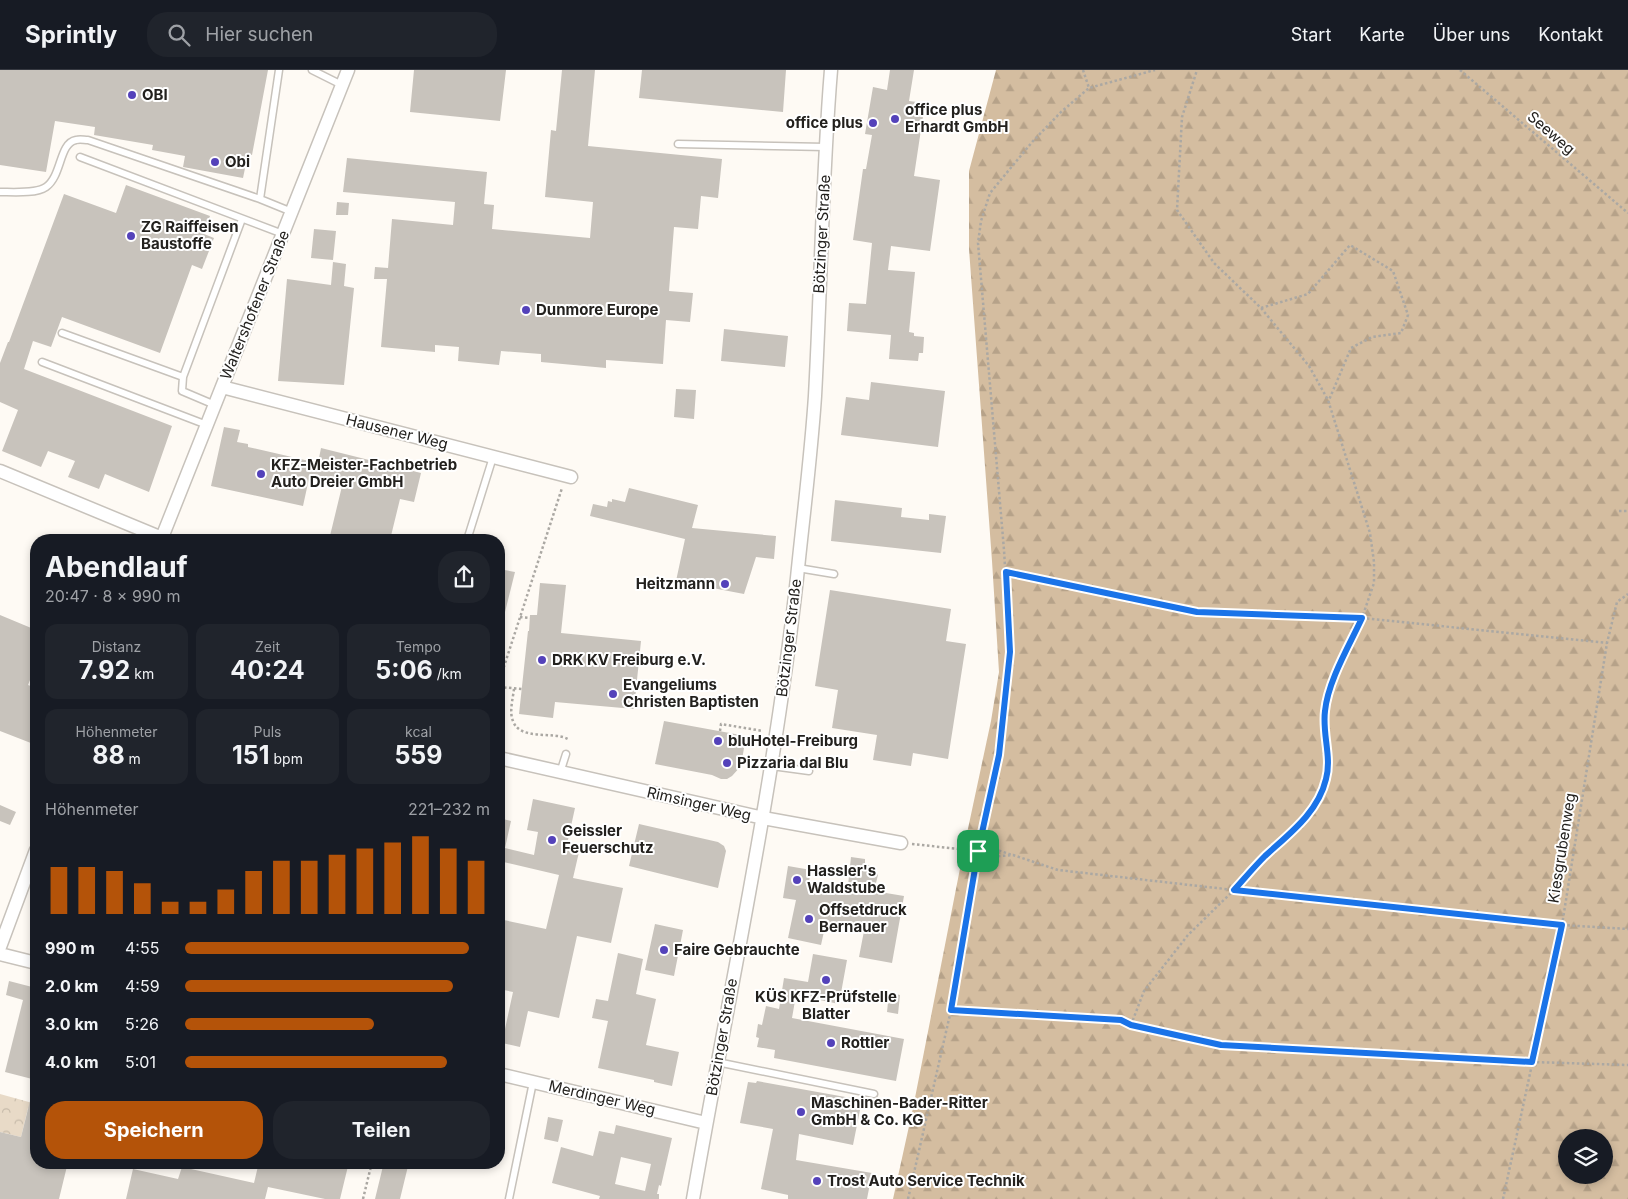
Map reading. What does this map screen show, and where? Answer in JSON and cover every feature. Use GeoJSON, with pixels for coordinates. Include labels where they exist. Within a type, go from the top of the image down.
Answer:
{"type":"FeatureCollection","features":[{"type":"Feature","properties":{"kind":"street","name":"Waltershofener Straße"},"geometry":{"type":"LineString","coordinates":[[163,534],[348,70]]}},
{"type":"Feature","properties":{"kind":"street","name":"Bötzinger Straße"},"geometry":{"type":"LineString","coordinates":[[692,1199],[772,766],[798,568],[814,399],[826,148],[832,70]]}},
{"type":"Feature","properties":{"kind":"street","name":"Hausener Weg"},"geometry":{"type":"LineString","coordinates":[[222,387],[568,477]]}},
{"type":"Feature","properties":{"kind":"street"},"geometry":{"type":"LineString","coordinates":[[0,471],[149,534]]}},
{"type":"Feature","properties":{"kind":"street","name":"Rimsinger Weg"},"geometry":{"type":"LineString","coordinates":[[505,759],[763,818],[901,843]]}},
{"type":"Feature","properties":{"kind":"street"},"geometry":{"type":"LineString","coordinates":[[0,947],[30,866]]}},
{"type":"Feature","properties":{"kind":"street"},"geometry":{"type":"LineString","coordinates":[[0,954],[30,962]]}},
{"type":"Feature","properties":{"kind":"street","name":"Merdinger Weg"},"geometry":{"type":"LineString","coordinates":[[505,1075],[706,1123]]}},
{"type":"Feature","properties":{"kind":"lane"},"geometry":{"type":"LineString","coordinates":[[260,198],[279,70]]}},
{"type":"Feature","properties":{"kind":"lane"},"geometry":{"type":"LineString","coordinates":[[312,70],[342,85]]}},
{"type":"Feature","properties":{"kind":"lane"},"geometry":{"type":"LineString","coordinates":[[0,192],[26,192],[45,188],[54,179],[68,143],[75,140],[88,140],[260,198],[292,212]]}},
{"type":"Feature","properties":{"kind":"lane"},"geometry":{"type":"LineString","coordinates":[[678,144],[826,148]]}},
{"type":"Feature","properties":{"kind":"lane"},"geometry":{"type":"LineString","coordinates":[[80,157],[283,234]]}},
{"type":"Feature","properties":{"kind":"lane"},"geometry":{"type":"LineString","coordinates":[[215,405],[182,391],[182,377],[242,219]]}},
{"type":"Feature","properties":{"kind":"lane"},"geometry":{"type":"LineString","coordinates":[[62,333],[182,377]]}},
{"type":"Feature","properties":{"kind":"lane"},"geometry":{"type":"LineString","coordinates":[[42,362],[207,425]]}},
{"type":"Feature","properties":{"kind":"lane"},"geometry":{"type":"LineString","coordinates":[[469,534],[493,457]]}},
{"type":"Feature","properties":{"kind":"lane"},"geometry":{"type":"LineString","coordinates":[[798,568],[834,574]]}},
{"type":"Feature","properties":{"kind":"lane"},"geometry":{"type":"LineString","coordinates":[[560,773],[566,754]]}},
{"type":"Feature","properties":{"kind":"lane"},"geometry":{"type":"LineString","coordinates":[[772,766],[809,771]]}},
{"type":"Feature","properties":{"kind":"lane"},"geometry":{"type":"LineString","coordinates":[[717,1062],[874,1094]]}},
{"type":"Feature","properties":{"kind":"lane"},"geometry":{"type":"LineString","coordinates":[[509,1199],[532,1082]]}},
{"type":"Feature","properties":{"kind":"path"},"geometry":{"type":"LineString","coordinates":[[1083,70],[1089,88]]}},
{"type":"Feature","properties":{"kind":"path"},"geometry":{"type":"LineString","coordinates":[[908,1199],[951,1010],[978,851],[999,755],[1010,652],[1006,572],[978,243],[981,221],[990,193],[1033,140],[1061,112],[1089,88],[1155,70]]}},
{"type":"Feature","properties":{"kind":"path"},"geometry":{"type":"LineString","coordinates":[[1131,1025],[1144,991],[1188,936],[1264,857],[1301,823],[1312,809],[1326,780],[1328,759],[1325,711],[1332,684],[1362,618],[1374,583],[1374,562],[1370,533],[1328,400],[1309,366],[1261,308],[1214,263],[1177,210],[1182,117],[1197,70]]}},
{"type":"Feature","properties":{"kind":"path","name":"Seeweg"},"geometry":{"type":"LineString","coordinates":[[1460,70],[1628,214]]}},
{"type":"Feature","properties":{"kind":"path"},"geometry":{"type":"LineString","coordinates":[[1261,308],[1308,294],[1350,245],[1393,271],[1408,315],[1401,333],[1372,337],[1351,348],[1328,400]]}},
{"type":"Feature","properties":{"kind":"path"},"geometry":{"type":"LineString","coordinates":[[505,663],[568,477]]}},
{"type":"Feature","properties":{"kind":"path"},"geometry":{"type":"LineString","coordinates":[[1619,511],[1628,511]]}},
{"type":"Feature","properties":{"kind":"path"},"geometry":{"type":"LineString","coordinates":[[1006,572],[1197,612],[1362,618],[1607,643]]}},
{"type":"Feature","properties":{"kind":"path","name":"Kiesgrubenweg"},"geometry":{"type":"LineString","coordinates":[[1503,1199],[1562,925],[1607,643],[1617,602],[1628,594]]}},
{"type":"Feature","properties":{"kind":"path"},"geometry":{"type":"LineString","coordinates":[[520,616],[530,618]]}},
{"type":"Feature","properties":{"kind":"path"},"geometry":{"type":"LineString","coordinates":[[505,687],[522,689]]}},
{"type":"Feature","properties":{"kind":"path"},"geometry":{"type":"LineString","coordinates":[[514,688],[512,713],[513,721],[519,729],[526,732],[562,736],[568,739]]}},
{"type":"Feature","properties":{"kind":"path"},"geometry":{"type":"LineString","coordinates":[[720,731],[721,724],[777,733]]}},
{"type":"Feature","properties":{"kind":"path"},"geometry":{"type":"LineString","coordinates":[[901,843],[978,851]]}},
{"type":"Feature","properties":{"kind":"path"},"geometry":{"type":"LineString","coordinates":[[980,844],[1058,870],[1562,925],[1628,929]]}},
{"type":"Feature","properties":{"kind":"path"},"geometry":{"type":"LineString","coordinates":[[977,858],[1013,855]]}},
{"type":"Feature","properties":{"kind":"path"},"geometry":{"type":"LineString","coordinates":[[951,1010],[1121,1020],[1131,1025],[1221,1045],[1532,1062],[1628,1065]]}},
{"type":"Feature","properties":{"kind":"path"},"geometry":{"type":"LineString","coordinates":[[363,1199],[370,1169]]}},
{"type":"Feature","properties":{"kind":"green space"},"geometry":{"type":"Polygon","coordinates":[[[996,70],[1628,70],[1628,1199],[893,1199],[991,721],[999,672],[969,249],[969,171],[996,70]]]}},
{"type":"Feature","properties":{"kind":"green space"},"geometry":{"type":"Polygon","coordinates":[[[0,1094],[30,1102],[30,1108],[28,1108],[21,1137],[0,1132],[0,1094]]]}},
{"type":"Feature","properties":{"kind":"building","name":"OBI"},"geometry":{"type":"Polygon","coordinates":[[[0,70],[268,70],[252,155],[248,154],[243,178],[183,167],[185,156],[152,150],[153,145],[94,135],[95,127],[55,121],[46,172],[0,165],[0,70]]]}},
{"type":"Feature","properties":{"kind":"building"},"geometry":{"type":"Polygon","coordinates":[[[414,70],[506,70],[500,121],[410,112],[414,70]]]}},
{"type":"Feature","properties":{"kind":"building"},"geometry":{"type":"Polygon","coordinates":[[[562,70],[595,70],[588,146],[722,159],[718,198],[701,196],[698,229],[674,227],[669,291],[693,293],[690,322],[666,320],[663,364],[606,360],[606,368],[541,362],[541,354],[501,351],[499,365],[458,361],[459,347],[435,345],[435,352],[381,347],[387,279],[374,279],[375,267],[388,268],[392,219],[453,225],[455,202],[343,192],[347,158],[487,172],[484,204],[494,205],[492,229],[590,238],[593,202],[545,197],[551,130],[556,131],[562,70]]]}},
{"type":"Feature","properties":{"kind":"building"},"geometry":{"type":"Polygon","coordinates":[[[642,70],[786,70],[783,112],[639,98],[642,70]]]}},
{"type":"Feature","properties":{"kind":"building"},"geometry":{"type":"Polygon","coordinates":[[[890,70],[914,70],[909,101],[925,103],[914,176],[940,180],[930,251],[891,246],[888,270],[915,272],[909,332],[914,333],[914,336],[924,337],[923,353],[919,353],[918,361],[889,359],[891,335],[847,331],[849,303],[866,304],[872,243],[853,240],[863,169],[866,169],[872,135],[865,134],[873,87],[887,90],[890,70]]]}},
{"type":"Feature","properties":{"kind":"building"},"geometry":{"type":"Polygon","coordinates":[[[126,185],[210,216],[204,234],[214,238],[202,269],[192,265],[160,353],[62,317],[51,347],[33,341],[24,369],[172,426],[149,492],[105,474],[99,489],[68,477],[75,461],[48,451],[41,467],[2,451],[18,410],[0,402],[0,363],[64,194],[116,213],[126,185]]]}},
{"type":"Feature","properties":{"kind":"building"},"geometry":{"type":"Polygon","coordinates":[[[337,202],[349,203],[348,215],[336,215],[337,202]]]}},
{"type":"Feature","properties":{"kind":"building"},"geometry":{"type":"Polygon","coordinates":[[[314,229],[336,231],[333,260],[311,258],[314,229]]]}},
{"type":"Feature","properties":{"kind":"building"},"geometry":{"type":"Polygon","coordinates":[[[333,262],[346,264],[344,286],[354,288],[344,385],[278,381],[287,279],[331,285],[333,262]]]}},
{"type":"Feature","properties":{"kind":"building"},"geometry":{"type":"Polygon","coordinates":[[[724,329],[788,336],[785,367],[721,361],[724,329]]]}},
{"type":"Feature","properties":{"kind":"building"},"geometry":{"type":"Polygon","coordinates":[[[871,382],[945,391],[938,447],[841,435],[846,397],[869,400],[871,382]]]}},
{"type":"Feature","properties":{"kind":"building"},"geometry":{"type":"Polygon","coordinates":[[[676,389],[696,390],[694,419],[674,417],[676,389]]]}},
{"type":"Feature","properties":{"kind":"building"},"geometry":{"type":"Polygon","coordinates":[[[224,427],[240,430],[237,442],[248,444],[248,447],[318,463],[321,448],[421,473],[414,502],[400,499],[391,534],[330,534],[343,482],[310,474],[303,506],[211,486],[224,427]]]}},
{"type":"Feature","properties":{"kind":"building"},"geometry":{"type":"Polygon","coordinates":[[[629,488],[698,505],[692,528],[776,536],[774,559],[756,557],[744,594],[676,581],[685,539],[590,516],[593,504],[607,507],[608,501],[612,502],[612,499],[625,502],[629,488]]]}},
{"type":"Feature","properties":{"kind":"building"},"geometry":{"type":"Polygon","coordinates":[[[835,500],[902,508],[901,517],[929,520],[929,514],[946,516],[941,553],[831,541],[835,500]]]}},
{"type":"Feature","properties":{"kind":"building"},"geometry":{"type":"Polygon","coordinates":[[[505,570],[515,572],[505,612],[505,570]]]}},
{"type":"Feature","properties":{"kind":"building"},"geometry":{"type":"Polygon","coordinates":[[[540,583],[566,585],[561,633],[641,641],[634,709],[555,702],[553,718],[519,714],[530,615],[537,615],[540,583]]]}},
{"type":"Feature","properties":{"kind":"building"},"geometry":{"type":"Polygon","coordinates":[[[830,590],[951,609],[946,641],[966,644],[948,759],[913,753],[911,766],[873,760],[877,735],[832,728],[838,690],[815,686],[830,590]]]}},
{"type":"Feature","properties":{"kind":"building"},"geometry":{"type":"Polygon","coordinates":[[[0,615],[30,628],[30,680],[28,685],[30,686],[30,743],[0,731],[0,615]]]}},
{"type":"Feature","properties":{"kind":"building"},"geometry":{"type":"Polygon","coordinates":[[[664,721],[746,736],[741,766],[732,776],[727,779],[721,779],[712,775],[655,764],[664,721]]]}},
{"type":"Feature","properties":{"kind":"building"},"geometry":{"type":"Polygon","coordinates":[[[533,799],[575,808],[566,849],[579,852],[573,878],[623,888],[611,943],[577,936],[559,1018],[528,1011],[520,1047],[505,1044],[505,1029],[513,992],[505,990],[505,920],[546,929],[559,875],[505,862],[505,848],[534,855],[538,832],[527,830],[533,799]]]}},
{"type":"Feature","properties":{"kind":"building"},"geometry":{"type":"Polygon","coordinates":[[[0,805],[16,812],[10,825],[0,821],[0,805]]]}},
{"type":"Feature","properties":{"kind":"building"},"geometry":{"type":"Polygon","coordinates":[[[505,820],[511,821],[505,848],[505,820]]]}},
{"type":"Feature","properties":{"kind":"building"},"geometry":{"type":"Polygon","coordinates":[[[639,824],[718,842],[724,846],[726,851],[718,888],[629,866],[639,824]]]}},
{"type":"Feature","properties":{"kind":"building"},"geometry":{"type":"Polygon","coordinates":[[[851,857],[865,859],[865,863],[875,869],[878,875],[874,891],[904,896],[892,963],[859,957],[864,931],[825,927],[821,945],[788,938],[796,900],[783,898],[788,866],[811,870],[808,888],[847,895],[851,857]]]}},
{"type":"Feature","properties":{"kind":"building"},"geometry":{"type":"Polygon","coordinates":[[[655,924],[683,930],[674,976],[645,970],[655,924]]]}},
{"type":"Feature","properties":{"kind":"building"},"geometry":{"type":"Polygon","coordinates":[[[618,953],[643,959],[636,994],[656,999],[646,1045],[679,1052],[672,1086],[654,1082],[654,1080],[598,1068],[608,1021],[592,1018],[596,999],[608,1001],[618,953]]]}},
{"type":"Feature","properties":{"kind":"building","name":"Rottler"},"geometry":{"type":"Polygon","coordinates":[[[813,954],[847,960],[839,1004],[796,995],[792,1018],[904,1039],[896,1081],[774,1058],[775,1050],[757,1047],[759,1038],[756,1037],[758,1024],[762,1025],[766,1006],[779,1009],[784,978],[808,982],[813,954]]]}},
{"type":"Feature","properties":{"kind":"building"},"geometry":{"type":"Polygon","coordinates":[[[9,981],[30,986],[30,1078],[5,1072],[23,1000],[6,995],[9,981]]]}},
{"type":"Feature","properties":{"kind":"building"},"geometry":{"type":"Polygon","coordinates":[[[889,993],[900,995],[898,1014],[887,1012],[889,993]]]}},
{"type":"Feature","properties":{"kind":"building"},"geometry":{"type":"Polygon","coordinates":[[[757,1081],[862,1100],[853,1145],[799,1134],[796,1160],[872,1173],[867,1199],[788,1199],[788,1195],[761,1189],[773,1129],[740,1123],[748,1082],[756,1083],[757,1081]]]}},
{"type":"Feature","properties":{"kind":"building"},"geometry":{"type":"Polygon","coordinates":[[[30,1101],[30,1169],[66,1169],[59,1199],[0,1199],[0,1132],[21,1137],[30,1101]]]}},
{"type":"Feature","properties":{"kind":"building"},"geometry":{"type":"Polygon","coordinates":[[[548,1117],[563,1120],[558,1142],[544,1139],[548,1117]]]}},
{"type":"Feature","properties":{"kind":"building"},"geometry":{"type":"Polygon","coordinates":[[[616,1125],[672,1138],[661,1186],[659,1185],[657,1194],[659,1194],[659,1199],[599,1199],[600,1196],[552,1183],[561,1147],[593,1156],[599,1131],[614,1134],[616,1125]],[[621,1157],[615,1184],[645,1191],[651,1164],[621,1157]]]}},
{"type":"Feature","properties":{"kind":"building"},"geometry":{"type":"Polygon","coordinates":[[[133,1169],[178,1179],[181,1169],[191,1169],[254,1183],[257,1169],[347,1169],[340,1199],[325,1199],[268,1187],[265,1199],[126,1199],[133,1169]]]}},
{"type":"Feature","properties":{"kind":"building"},"geometry":{"type":"Polygon","coordinates":[[[382,1169],[407,1169],[400,1199],[375,1199],[382,1169]]]}},
{"type":"Feature","properties":{"kind":"place","name":"OBI"},"geometry":{"type":"Point","coordinates":[132,95]}},
{"type":"Feature","properties":{"kind":"place","name":"office plus Erhardt GmbH"},"geometry":{"type":"Point","coordinates":[895,119]}},
{"type":"Feature","properties":{"kind":"place","name":"office plus"},"geometry":{"type":"Point","coordinates":[873,123]}},
{"type":"Feature","properties":{"kind":"place","name":"Obi"},"geometry":{"type":"Point","coordinates":[215,162]}},
{"type":"Feature","properties":{"kind":"place","name":"ZG Raiffeisen Baustoffe"},"geometry":{"type":"Point","coordinates":[131,236]}},
{"type":"Feature","properties":{"kind":"place","name":"Dunmore Europe"},"geometry":{"type":"Point","coordinates":[526,310]}},
{"type":"Feature","properties":{"kind":"place","name":"KFZ-Meister-Fachbetrieb Auto Dreier GmbH"},"geometry":{"type":"Point","coordinates":[261,474]}},
{"type":"Feature","properties":{"kind":"place","name":"Heitzmann"},"geometry":{"type":"Point","coordinates":[725,584]}},
{"type":"Feature","properties":{"kind":"place","name":"DRK KV Freiburg e.V."},"geometry":{"type":"Point","coordinates":[542,660]}},
{"type":"Feature","properties":{"kind":"place","name":"Evangeliums Christen Baptisten"},"geometry":{"type":"Point","coordinates":[613,694]}},
{"type":"Feature","properties":{"kind":"place","name":"bluHotel-Freiburg"},"geometry":{"type":"Point","coordinates":[718,741]}},
{"type":"Feature","properties":{"kind":"place","name":"Pizzaria dal Blu"},"geometry":{"type":"Point","coordinates":[727,763]}},
{"type":"Feature","properties":{"kind":"place","name":"Geissler Feuerschutz"},"geometry":{"type":"Point","coordinates":[552,840]}},
{"type":"Feature","properties":{"kind":"place","name":"Hassler's Waldstube"},"geometry":{"type":"Point","coordinates":[797,880]}},
{"type":"Feature","properties":{"kind":"place","name":"Offsetdruck Bernauer"},"geometry":{"type":"Point","coordinates":[809,919]}},
{"type":"Feature","properties":{"kind":"place","name":"Faire Gebrauchte"},"geometry":{"type":"Point","coordinates":[664,950]}},
{"type":"Feature","properties":{"kind":"place","name":"KÜS KFZ-Prüfstelle Blatter"},"geometry":{"type":"Point","coordinates":[826,980]}},
{"type":"Feature","properties":{"kind":"place","name":"Rottler"},"geometry":{"type":"Point","coordinates":[831,1043]}},
{"type":"Feature","properties":{"kind":"place","name":"Maschinen-Bader-Ritter GmbH & Co. KG"},"geometry":{"type":"Point","coordinates":[801,1112]}},
{"type":"Feature","properties":{"kind":"place","name":"Trost Auto Service Technik"},"geometry":{"type":"Point","coordinates":[817,1181]}},
{"type":"Feature","properties":{"kind":"route"},"geometry":{"type":"LineString","coordinates":[[1006,572],[1197,612],[1362,618],[1332,684],[1325,711],[1328,759],[1326,780],[1318,798],[1301,823],[1264,857],[1234,890],[1562,925],[1532,1062],[1221,1045],[1131,1025],[1121,1020],[951,1010],[978,851],[999,755],[1010,652],[1006,572]]}}]}
